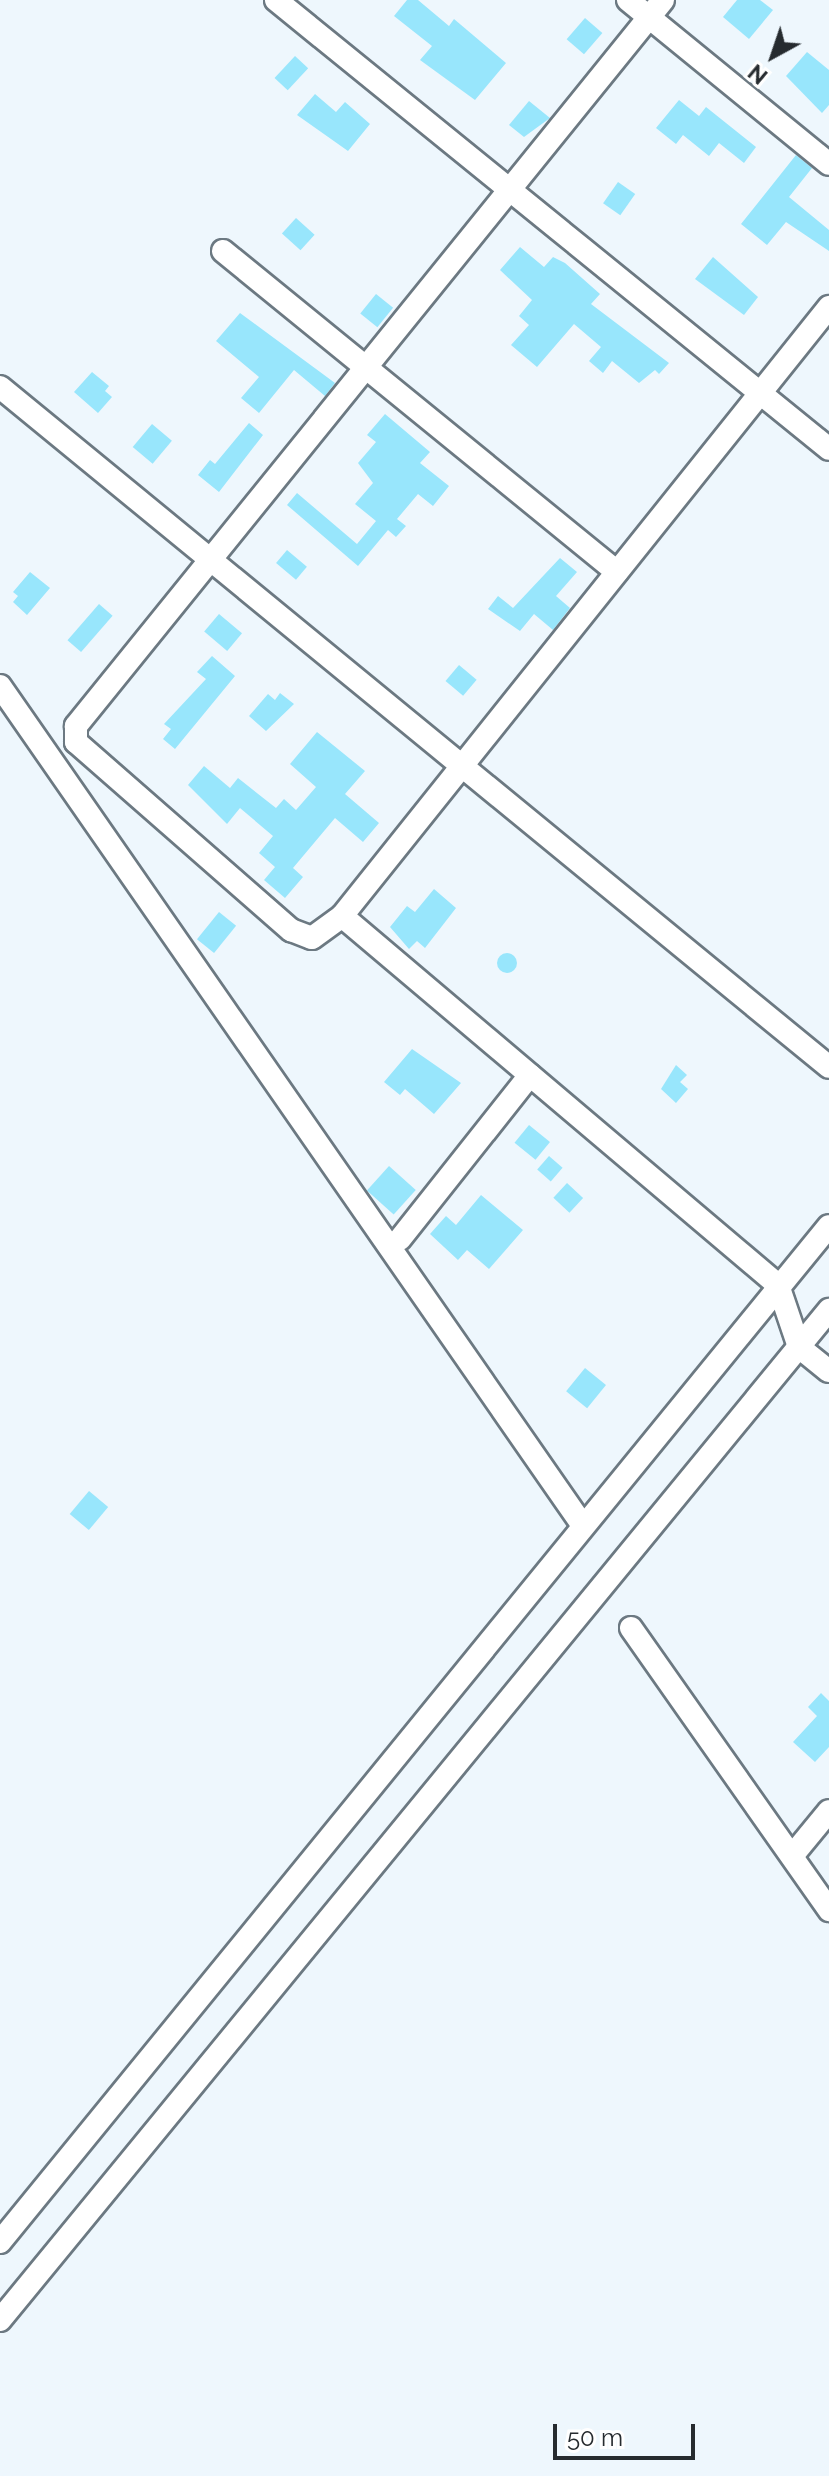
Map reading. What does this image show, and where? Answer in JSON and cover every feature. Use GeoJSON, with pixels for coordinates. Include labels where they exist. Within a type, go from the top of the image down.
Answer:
{"type":"FeatureCollection","features":[{"type":"Feature","properties":{"kind":"street"},"geometry":{"type":"LineString","coordinates":[[276,0],[829,449]]}},
{"type":"Feature","properties":{"kind":"street"},"geometry":{"type":"LineString","coordinates":[[628,0],[656,8],[829,164]]}},
{"type":"Feature","properties":{"kind":"street"},"geometry":{"type":"LineString","coordinates":[[656,8],[76,726],[76,742],[291,930],[312,938],[342,916],[829,307]]}},
{"type":"Feature","properties":{"kind":"street"},"geometry":{"type":"LineString","coordinates":[[223,251],[369,366],[617,572]]}},
{"type":"Feature","properties":{"kind":"street"},"geometry":{"type":"LineString","coordinates":[[0,387],[214,558],[829,1067]]}},
{"type":"Feature","properties":{"kind":"street"},"geometry":{"type":"LineString","coordinates":[[0,686],[579,1520]]}},
{"type":"Feature","properties":{"kind":"street"},"geometry":{"type":"LineString","coordinates":[[342,916],[778,1288],[799,1347],[829,1371]]}},
{"type":"Feature","properties":{"kind":"street"},"geometry":{"type":"LineString","coordinates":[[400,1239],[530,1075]]}},
{"type":"Feature","properties":{"kind":"street"},"geometry":{"type":"LineString","coordinates":[[0,2242],[829,1226]]}},
{"type":"Feature","properties":{"kind":"street"},"geometry":{"type":"LineString","coordinates":[[0,2320],[829,1310]]}},
{"type":"Feature","properties":{"kind":"street"},"geometry":{"type":"LineString","coordinates":[[631,1628],[829,1910]]}},
{"type":"Feature","properties":{"kind":"street"},"geometry":{"type":"LineString","coordinates":[[792,1856],[829,1811]]}},
{"type":"Feature","properties":{"kind":"building"},"geometry":{"type":"Polygon","coordinates":[[[407,0],[418,0],[449,26],[454,19],[506,63],[475,100],[420,60],[432,46],[394,16],[407,0]]]}},
{"type":"Feature","properties":{"kind":"building"},"geometry":{"type":"Polygon","coordinates":[[[737,0],[760,0],[773,10],[749,39],[723,17],[737,0]]]}},
{"type":"Feature","properties":{"kind":"building"},"geometry":{"type":"Polygon","coordinates":[[[585,18],[602,33],[584,54],[567,39],[585,18]]]}},
{"type":"Feature","properties":{"kind":"building"},"geometry":{"type":"Polygon","coordinates":[[[807,52],[829,70],[829,105],[822,113],[786,76],[807,52]]]}},
{"type":"Feature","properties":{"kind":"building"},"geometry":{"type":"Polygon","coordinates":[[[295,56],[308,68],[288,90],[275,78],[295,56]]]}},
{"type":"Feature","properties":{"kind":"building"},"geometry":{"type":"Polygon","coordinates":[[[315,94],[336,112],[345,102],[370,124],[348,151],[297,115],[315,94]]]}},
{"type":"Feature","properties":{"kind":"building"},"geometry":{"type":"Polygon","coordinates":[[[679,100],[699,116],[706,107],[756,147],[744,163],[719,143],[709,156],[683,135],[676,144],[656,128],[679,100]]]}},
{"type":"Feature","properties":{"kind":"building"},"geometry":{"type":"Polygon","coordinates":[[[529,101],[550,118],[524,137],[509,125],[529,101]]]}},
{"type":"Feature","properties":{"kind":"building"},"geometry":{"type":"Polygon","coordinates":[[[796,155],[812,168],[789,197],[829,230],[829,251],[786,222],[767,245],[741,224],[796,155]]]}},
{"type":"Feature","properties":{"kind":"building"},"geometry":{"type":"Polygon","coordinates":[[[618,182],[635,194],[620,215],[603,203],[618,182]]]}},
{"type":"Feature","properties":{"kind":"building"},"geometry":{"type":"Polygon","coordinates":[[[296,218],[315,235],[301,250],[282,234],[296,218]]]}},
{"type":"Feature","properties":{"kind":"building"},"geometry":{"type":"Polygon","coordinates":[[[520,247],[544,267],[553,257],[565,263],[600,294],[591,304],[669,363],[659,374],[655,370],[639,383],[612,361],[603,373],[589,361],[601,347],[574,324],[537,367],[511,345],[529,325],[519,316],[532,300],[500,270],[520,247]]]}},
{"type":"Feature","properties":{"kind":"building"},"geometry":{"type":"Polygon","coordinates":[[[713,257],[758,297],[744,315],[695,279],[713,257]]]}},
{"type":"Feature","properties":{"kind":"building"},"geometry":{"type":"Polygon","coordinates":[[[376,294],[393,308],[377,327],[360,313],[376,294]]]}},
{"type":"Feature","properties":{"kind":"building"},"geometry":{"type":"Polygon","coordinates":[[[240,313],[335,383],[325,396],[294,370],[259,413],[241,398],[259,377],[216,341],[240,313]]]}},
{"type":"Feature","properties":{"kind":"building"},"geometry":{"type":"Polygon","coordinates":[[[92,372],[109,386],[105,391],[112,397],[98,413],[74,392],[92,372]]]}},
{"type":"Feature","properties":{"kind":"building"},"geometry":{"type":"Polygon","coordinates":[[[385,414],[430,452],[420,463],[449,486],[433,506],[418,494],[397,519],[406,526],[396,537],[388,530],[358,566],[287,505],[297,493],[357,544],[376,521],[355,504],[373,483],[358,463],[376,442],[367,435],[385,414]]]}},
{"type":"Feature","properties":{"kind":"building"},"geometry":{"type":"Polygon","coordinates":[[[249,423],[263,435],[219,492],[198,475],[210,460],[215,464],[249,423]]]}},
{"type":"Feature","properties":{"kind":"building"},"geometry":{"type":"Polygon","coordinates":[[[152,424],[172,441],[153,464],[133,447],[152,424]]]}},
{"type":"Feature","properties":{"kind":"building"},"geometry":{"type":"Polygon","coordinates":[[[287,550],[307,567],[296,580],[276,563],[287,550]]]}},
{"type":"Feature","properties":{"kind":"building"},"geometry":{"type":"Polygon","coordinates":[[[560,558],[577,572],[556,596],[570,608],[553,630],[534,614],[520,631],[488,609],[498,596],[513,608],[560,558]]]}},
{"type":"Feature","properties":{"kind":"building"},"geometry":{"type":"Polygon","coordinates":[[[30,572],[50,588],[27,615],[13,602],[18,596],[13,592],[30,572]]]}},
{"type":"Feature","properties":{"kind":"building"},"geometry":{"type":"Polygon","coordinates":[[[99,604],[113,616],[81,652],[68,640],[99,604]]]}},
{"type":"Feature","properties":{"kind":"building"},"geometry":{"type":"Polygon","coordinates":[[[219,614],[242,633],[227,651],[204,632],[219,614]]]}},
{"type":"Feature","properties":{"kind":"building"},"geometry":{"type":"Polygon","coordinates":[[[212,656],[235,676],[175,749],[163,739],[171,729],[164,724],[206,679],[197,672],[212,656]]]}},
{"type":"Feature","properties":{"kind":"building"},"geometry":{"type":"Polygon","coordinates":[[[459,665],[477,680],[463,696],[446,681],[459,665]]]}},
{"type":"Feature","properties":{"kind":"building"},"geometry":{"type":"Polygon","coordinates":[[[280,693],[294,704],[266,731],[249,716],[268,694],[275,700],[280,693]]]}},
{"type":"Feature","properties":{"kind":"building"},"geometry":{"type":"Polygon","coordinates":[[[317,732],[365,771],[345,794],[379,823],[363,842],[335,818],[293,868],[303,877],[285,898],[264,880],[275,867],[259,853],[273,836],[240,808],[227,824],[188,785],[204,766],[230,788],[238,778],[276,808],[284,799],[296,810],[316,787],[290,764],[317,732]]]}},
{"type":"Feature","properties":{"kind":"building"},"geometry":{"type":"Polygon","coordinates":[[[434,889],[456,908],[425,948],[417,941],[409,949],[390,927],[407,906],[415,912],[434,889]]]}},
{"type":"Feature","properties":{"kind":"building"},"geometry":{"type":"Polygon","coordinates":[[[219,912],[236,926],[214,953],[197,939],[219,912]]]}},
{"type":"Feature","properties":{"kind":"building"},"geometry":{"type":"Polygon","coordinates":[[[507,953],[514,956],[517,963],[514,970],[507,973],[500,970],[497,963],[500,956],[507,953]]]}},
{"type":"Feature","properties":{"kind":"building"},"geometry":{"type":"Polygon","coordinates":[[[412,1049],[461,1083],[434,1114],[405,1089],[400,1095],[384,1082],[412,1049]]]}},
{"type":"Feature","properties":{"kind":"building"},"geometry":{"type":"Polygon","coordinates":[[[676,1065],[687,1075],[680,1082],[688,1089],[676,1103],[661,1089],[676,1065]]]}},
{"type":"Feature","properties":{"kind":"building"},"geometry":{"type":"Polygon","coordinates":[[[529,1125],[550,1142],[536,1160],[515,1143],[529,1125]]]}},
{"type":"Feature","properties":{"kind":"building"},"geometry":{"type":"Polygon","coordinates":[[[549,1156],[563,1168],[551,1181],[537,1170],[549,1156]]]}},
{"type":"Feature","properties":{"kind":"building"},"geometry":{"type":"Polygon","coordinates":[[[389,1166],[416,1190],[394,1215],[367,1191],[389,1166]]]}},
{"type":"Feature","properties":{"kind":"building"},"geometry":{"type":"Polygon","coordinates":[[[567,1183],[583,1198],[569,1213],[553,1198],[567,1183]]]}},
{"type":"Feature","properties":{"kind":"building"},"geometry":{"type":"Polygon","coordinates":[[[481,1195],[523,1230],[489,1269],[467,1250],[458,1260],[430,1234],[446,1216],[456,1225],[481,1195]]]}},
{"type":"Feature","properties":{"kind":"building"},"geometry":{"type":"Polygon","coordinates":[[[585,1368],[606,1385],[587,1408],[566,1391],[585,1368]]]}},
{"type":"Feature","properties":{"kind":"building"},"geometry":{"type":"Polygon","coordinates":[[[89,1491],[108,1507],[89,1530],[70,1514],[89,1491]]]}},
{"type":"Feature","properties":{"kind":"building"},"geometry":{"type":"Polygon","coordinates":[[[821,1693],[829,1701],[829,1747],[815,1762],[793,1742],[817,1716],[808,1707],[821,1693]]]}}]}
